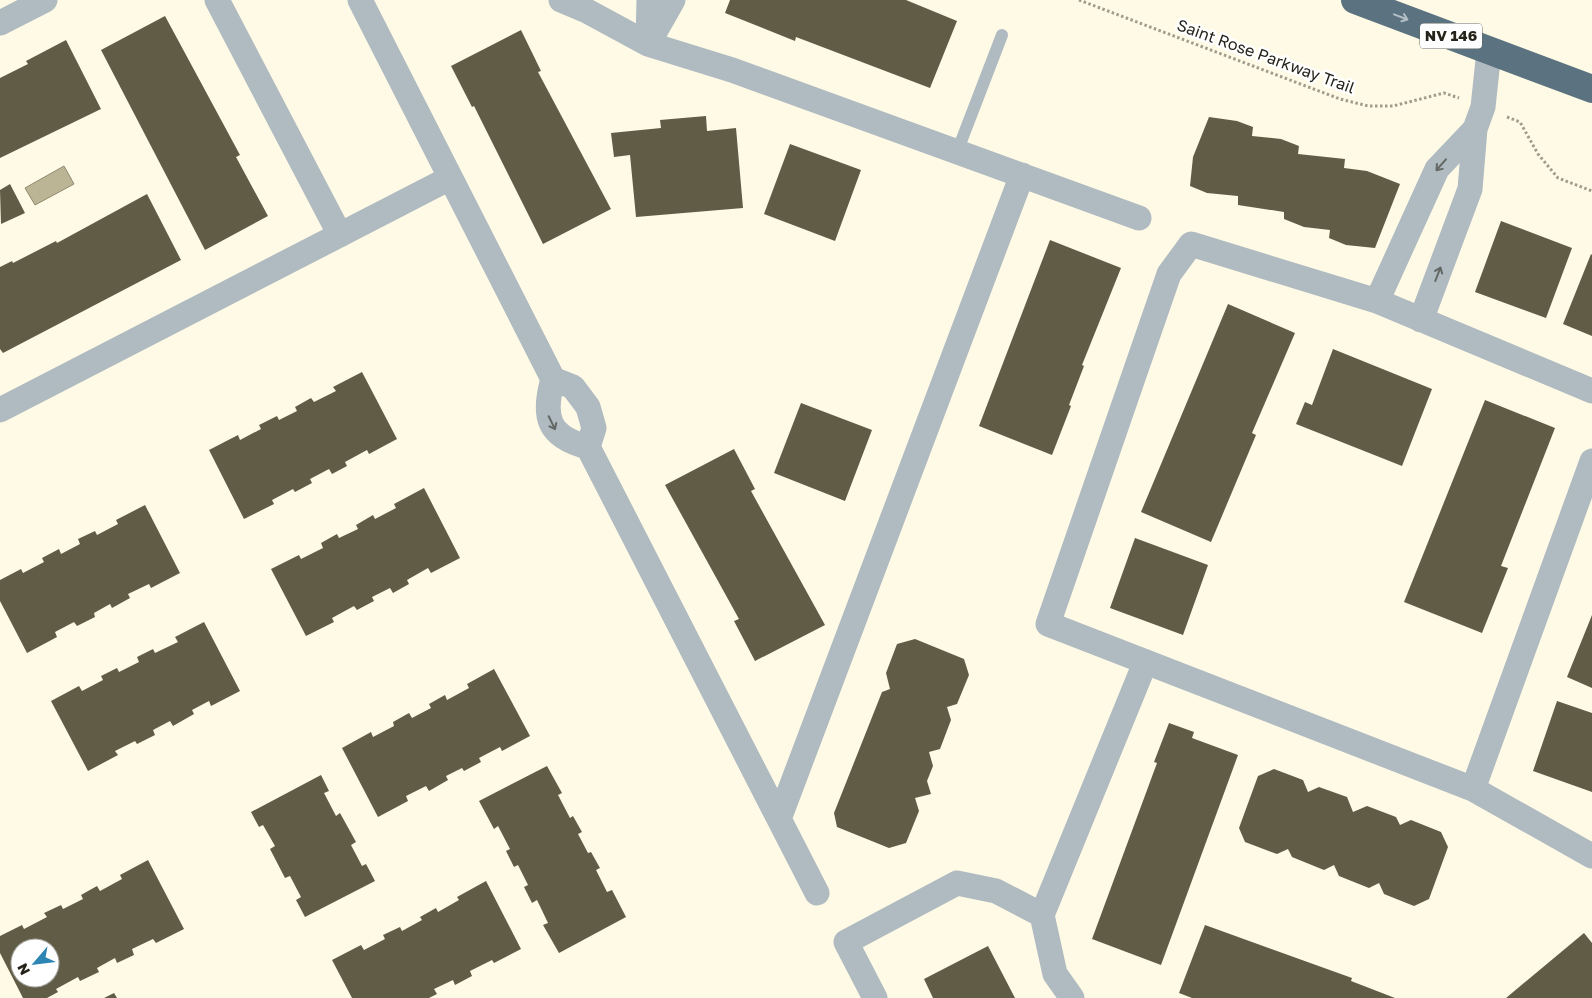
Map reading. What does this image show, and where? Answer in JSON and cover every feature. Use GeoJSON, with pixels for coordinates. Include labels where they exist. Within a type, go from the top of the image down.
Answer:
{"type":"FeatureCollection","features":[{"type":"Feature","properties":{"kind":"highway","name":"NV 146"},"geometry":{"type":"LineString","coordinates":[[1355,0],[1592,89]]}},
{"type":"Feature","properties":{"kind":"street"},"geometry":{"type":"LineString","coordinates":[[0,23],[45,0]]}},
{"type":"Feature","properties":{"kind":"street"},"geometry":{"type":"LineString","coordinates":[[217,0],[340,235]]}},
{"type":"Feature","properties":{"kind":"street"},"geometry":{"type":"LineString","coordinates":[[360,0],[553,379],[547,411],[550,424],[560,436],[588,448]]}},
{"type":"Feature","properties":{"kind":"street"},"geometry":{"type":"LineString","coordinates":[[561,0],[588,11],[648,44],[732,70],[1138,218]]}},
{"type":"Feature","properties":{"kind":"street"},"geometry":{"type":"LineString","coordinates":[[648,44],[649,0]]}},
{"type":"Feature","properties":{"kind":"street"},"geometry":{"type":"LineString","coordinates":[[648,44],[673,0]]}},
{"type":"Feature","properties":{"kind":"street"},"geometry":{"type":"LineString","coordinates":[[1421,320],[1470,189],[1489,50]]}},
{"type":"Feature","properties":{"kind":"street"},"geometry":{"type":"LineString","coordinates":[[1377,302],[1437,169],[1479,118]]}},
{"type":"Feature","properties":{"kind":"street"},"geometry":{"type":"LineString","coordinates":[[779,819],[1022,175]]}},
{"type":"Feature","properties":{"kind":"street"},"geometry":{"type":"LineString","coordinates":[[0,410],[450,178]]}},
{"type":"Feature","properties":{"kind":"street"},"geometry":{"type":"LineString","coordinates":[[1592,391],[1377,302],[1191,244],[1169,274],[1048,624],[1473,789],[1592,856]]}},
{"type":"Feature","properties":{"kind":"street"},"geometry":{"type":"LineString","coordinates":[[553,379],[573,388],[588,407],[594,428],[588,448],[817,893]]}},
{"type":"Feature","properties":{"kind":"street"},"geometry":{"type":"LineString","coordinates":[[1473,789],[1592,461]]}},
{"type":"Feature","properties":{"kind":"street"},"geometry":{"type":"LineString","coordinates":[[1072,998],[1055,974],[1042,915],[1145,663]]}},
{"type":"Feature","properties":{"kind":"street"},"geometry":{"type":"LineString","coordinates":[[875,998],[846,942],[957,883],[996,891],[1042,915]]}},
{"type":"Feature","properties":{"kind":"lane"},"geometry":{"type":"LineString","coordinates":[[957,152],[1002,35]]}},
{"type":"Feature","properties":{"kind":"path","name":"Saint Rose Parkway Trail"},"geometry":{"type":"LineString","coordinates":[[1079,0],[1340,99],[1368,106],[1393,106],[1444,93],[1479,118],[1520,122],[1538,154],[1558,178],[1592,190]]}},
{"type":"Feature","properties":{"kind":"shaded area"},"geometry":{"type":"Polygon","coordinates":[[[64,166],[74,184],[35,205],[25,188],[64,166]]]}},
{"type":"Feature","properties":{"kind":"building"},"geometry":{"type":"Polygon","coordinates":[[[730,0],[906,0],[957,21],[930,88],[796,37],[795,41],[725,13],[730,0]]]}},
{"type":"Feature","properties":{"kind":"building"},"geometry":{"type":"Polygon","coordinates":[[[165,16],[240,155],[236,157],[268,216],[205,250],[101,50],[165,16]]]}},
{"type":"Feature","properties":{"kind":"building"},"geometry":{"type":"Polygon","coordinates":[[[521,30],[541,71],[538,72],[611,209],[543,244],[474,106],[472,107],[451,66],[521,30]]]}},
{"type":"Feature","properties":{"kind":"building"},"geometry":{"type":"Polygon","coordinates":[[[66,40],[101,109],[0,158],[0,78],[28,64],[26,61],[66,40]]]}},
{"type":"Feature","properties":{"kind":"building"},"geometry":{"type":"Polygon","coordinates":[[[706,116],[707,131],[736,128],[743,208],[636,217],[630,155],[614,157],[611,133],[661,128],[660,120],[706,116]]]}},
{"type":"Feature","properties":{"kind":"building"},"geometry":{"type":"Polygon","coordinates":[[[1209,117],[1237,121],[1253,127],[1252,136],[1281,139],[1299,146],[1298,154],[1345,159],[1344,168],[1367,171],[1400,184],[1375,248],[1346,245],[1329,238],[1330,230],[1304,227],[1284,219],[1284,212],[1238,205],[1238,196],[1207,193],[1190,186],[1193,157],[1209,117]]]}},
{"type":"Feature","properties":{"kind":"building"},"geometry":{"type":"Polygon","coordinates":[[[790,144],[861,170],[835,241],[764,214],[790,144]]]}},
{"type":"Feature","properties":{"kind":"building"},"geometry":{"type":"Polygon","coordinates":[[[10,184],[25,213],[1,224],[0,190],[10,184]]]}},
{"type":"Feature","properties":{"kind":"building"},"geometry":{"type":"Polygon","coordinates":[[[147,194],[181,260],[3,353],[0,349],[0,267],[12,261],[13,263],[56,241],[57,243],[147,194]]]}},
{"type":"Feature","properties":{"kind":"building"},"geometry":{"type":"Polygon","coordinates":[[[1501,221],[1572,248],[1546,318],[1475,292],[1501,221]]]}},
{"type":"Feature","properties":{"kind":"building"},"geometry":{"type":"Polygon","coordinates":[[[1050,240],[1121,268],[1082,365],[1084,366],[1069,405],[1071,406],[1052,455],[979,426],[1050,240]]]}},
{"type":"Feature","properties":{"kind":"building"},"geometry":{"type":"Polygon","coordinates":[[[1592,255],[1592,336],[1563,324],[1592,255]]]}},
{"type":"Feature","properties":{"kind":"building"},"geometry":{"type":"Polygon","coordinates":[[[1228,304],[1295,333],[1252,433],[1256,435],[1211,542],[1141,512],[1228,304]]]}},
{"type":"Feature","properties":{"kind":"building"},"geometry":{"type":"Polygon","coordinates":[[[1333,349],[1432,389],[1402,466],[1296,424],[1305,402],[1312,405],[1333,349]]]}},
{"type":"Feature","properties":{"kind":"building"},"geometry":{"type":"Polygon","coordinates":[[[362,372],[397,439],[369,454],[367,450],[345,462],[347,466],[332,474],[329,469],[310,479],[312,483],[295,492],[293,489],[272,500],[274,504],[244,519],[209,450],[238,435],[240,440],[261,429],[259,425],[277,416],[279,420],[297,411],[295,407],[311,398],[314,402],[336,391],[333,387],[362,372]]]}},
{"type":"Feature","properties":{"kind":"building"},"geometry":{"type":"Polygon","coordinates":[[[1485,400],[1555,428],[1501,566],[1508,568],[1482,633],[1404,602],[1485,400]]]}},
{"type":"Feature","properties":{"kind":"building"},"geometry":{"type":"Polygon","coordinates":[[[801,403],[872,430],[845,501],[774,473],[801,403]]]}},
{"type":"Feature","properties":{"kind":"building"},"geometry":{"type":"Polygon","coordinates":[[[734,449],[755,489],[751,491],[825,625],[755,661],[734,621],[739,619],[665,485],[734,449]]]}},
{"type":"Feature","properties":{"kind":"building"},"geometry":{"type":"Polygon","coordinates":[[[424,488],[460,558],[431,573],[428,568],[407,580],[409,584],[393,593],[390,588],[372,597],[374,601],[357,610],[354,606],[332,618],[334,622],[306,636],[271,569],[299,555],[301,559],[323,548],[321,543],[337,534],[339,538],[358,529],[356,525],[373,515],[375,519],[396,508],[394,504],[424,488]]]}},
{"type":"Feature","properties":{"kind":"building"},"geometry":{"type":"Polygon","coordinates":[[[145,505],[180,573],[151,588],[149,584],[128,594],[130,598],[112,608],[110,604],[94,613],[95,617],[77,626],[74,622],[55,632],[57,637],[27,653],[0,601],[0,580],[21,569],[23,573],[44,562],[42,558],[59,549],[61,554],[80,544],[78,539],[95,531],[97,535],[118,524],[116,520],[145,505]]]}},
{"type":"Feature","properties":{"kind":"building"},"geometry":{"type":"Polygon","coordinates":[[[1135,538],[1208,565],[1183,635],[1110,608],[1135,538]]]}},
{"type":"Feature","properties":{"kind":"building"},"geometry":{"type":"Polygon","coordinates":[[[1592,615],[1592,688],[1567,677],[1592,615]]]}},
{"type":"Feature","properties":{"kind":"building"},"geometry":{"type":"Polygon","coordinates":[[[204,622],[240,691],[211,706],[209,701],[192,710],[194,714],[173,726],[170,721],[153,730],[155,735],[137,744],[135,741],[115,751],[118,755],[88,771],[51,701],[79,686],[82,691],[103,680],[101,676],[117,668],[119,672],[139,662],[137,657],[153,649],[155,653],[178,642],[175,637],[204,622]]]}},
{"type":"Feature","properties":{"kind":"building"},"geometry":{"type":"Polygon","coordinates":[[[915,639],[964,659],[969,675],[957,704],[947,707],[951,720],[940,749],[929,752],[933,766],[927,781],[931,794],[915,798],[919,811],[906,843],[889,848],[837,827],[834,813],[882,692],[890,689],[886,673],[897,644],[915,639]]]}},
{"type":"Feature","properties":{"kind":"building"},"geometry":{"type":"Polygon","coordinates":[[[494,669],[530,736],[502,751],[500,747],[479,758],[481,762],[464,771],[462,768],[446,776],[448,780],[429,791],[426,786],[406,796],[408,801],[378,817],[342,748],[371,732],[373,737],[394,726],[393,722],[409,713],[412,718],[431,708],[429,704],[445,695],[447,700],[469,688],[467,684],[494,669]]]}},
{"type":"Feature","properties":{"kind":"building"},"geometry":{"type":"Polygon","coordinates":[[[1557,701],[1592,713],[1592,792],[1533,771],[1557,701]]]}},
{"type":"Feature","properties":{"kind":"building"},"geometry":{"type":"Polygon","coordinates":[[[1169,723],[1194,732],[1192,738],[1238,755],[1161,965],[1092,939],[1157,763],[1154,762],[1169,723]]]}},
{"type":"Feature","properties":{"kind":"building"},"geometry":{"type":"Polygon","coordinates":[[[547,766],[562,793],[558,795],[570,818],[573,816],[582,832],[578,834],[588,853],[591,852],[600,868],[596,870],[607,892],[612,890],[626,917],[559,953],[543,925],[548,923],[537,900],[532,903],[524,887],[528,885],[518,865],[514,867],[506,851],[510,849],[498,826],[494,829],[479,801],[547,766]]]}},
{"type":"Feature","properties":{"kind":"building"},"geometry":{"type":"Polygon","coordinates":[[[1274,769],[1303,780],[1308,792],[1319,787],[1347,797],[1353,812],[1367,806],[1396,817],[1400,825],[1411,820],[1441,832],[1448,847],[1429,899],[1414,906],[1384,894],[1379,883],[1369,888],[1339,876],[1334,865],[1324,870],[1292,857],[1288,849],[1277,854],[1245,842],[1239,828],[1258,776],[1274,769]]]}},
{"type":"Feature","properties":{"kind":"building"},"geometry":{"type":"Polygon","coordinates":[[[321,775],[329,791],[324,793],[336,816],[340,813],[356,842],[351,845],[362,866],[366,864],[375,881],[305,917],[296,900],[301,897],[290,876],[285,878],[270,849],[275,846],[263,825],[259,827],[251,812],[321,775]]]}},
{"type":"Feature","properties":{"kind":"building"},"geometry":{"type":"Polygon","coordinates":[[[148,860],[184,929],[156,943],[153,939],[132,949],[134,955],[117,963],[115,958],[97,968],[99,972],[80,981],[78,977],[60,987],[60,938],[10,938],[10,973],[0,953],[0,936],[22,925],[24,929],[47,917],[44,913],[61,905],[63,909],[83,899],[81,895],[97,886],[100,891],[122,879],[120,875],[148,860]]]}},
{"type":"Feature","properties":{"kind":"building"},"geometry":{"type":"Polygon","coordinates":[[[486,881],[521,949],[494,963],[492,960],[470,971],[472,976],[455,985],[453,980],[434,989],[437,994],[429,998],[352,998],[332,960],[361,945],[364,950],[385,939],[383,935],[400,927],[402,931],[422,920],[420,917],[436,908],[438,912],[459,900],[457,897],[486,881]]]}},
{"type":"Feature","properties":{"kind":"building"},"geometry":{"type":"Polygon","coordinates":[[[1205,925],[1352,978],[1351,981],[1395,998],[1192,998],[1179,993],[1205,925]]]}},
{"type":"Feature","properties":{"kind":"building"},"geometry":{"type":"Polygon","coordinates":[[[1584,933],[1592,943],[1592,998],[1506,998],[1584,933]]]}},
{"type":"Feature","properties":{"kind":"building"},"geometry":{"type":"Polygon","coordinates":[[[988,946],[1015,998],[933,998],[924,979],[988,946]]]}},
{"type":"Feature","properties":{"kind":"building"},"geometry":{"type":"Polygon","coordinates":[[[18,988],[58,988],[56,989],[58,992],[47,998],[23,998],[18,988]]]}},
{"type":"Feature","properties":{"kind":"building"},"geometry":{"type":"Polygon","coordinates":[[[114,993],[117,998],[104,998],[114,993]]]}}]}
